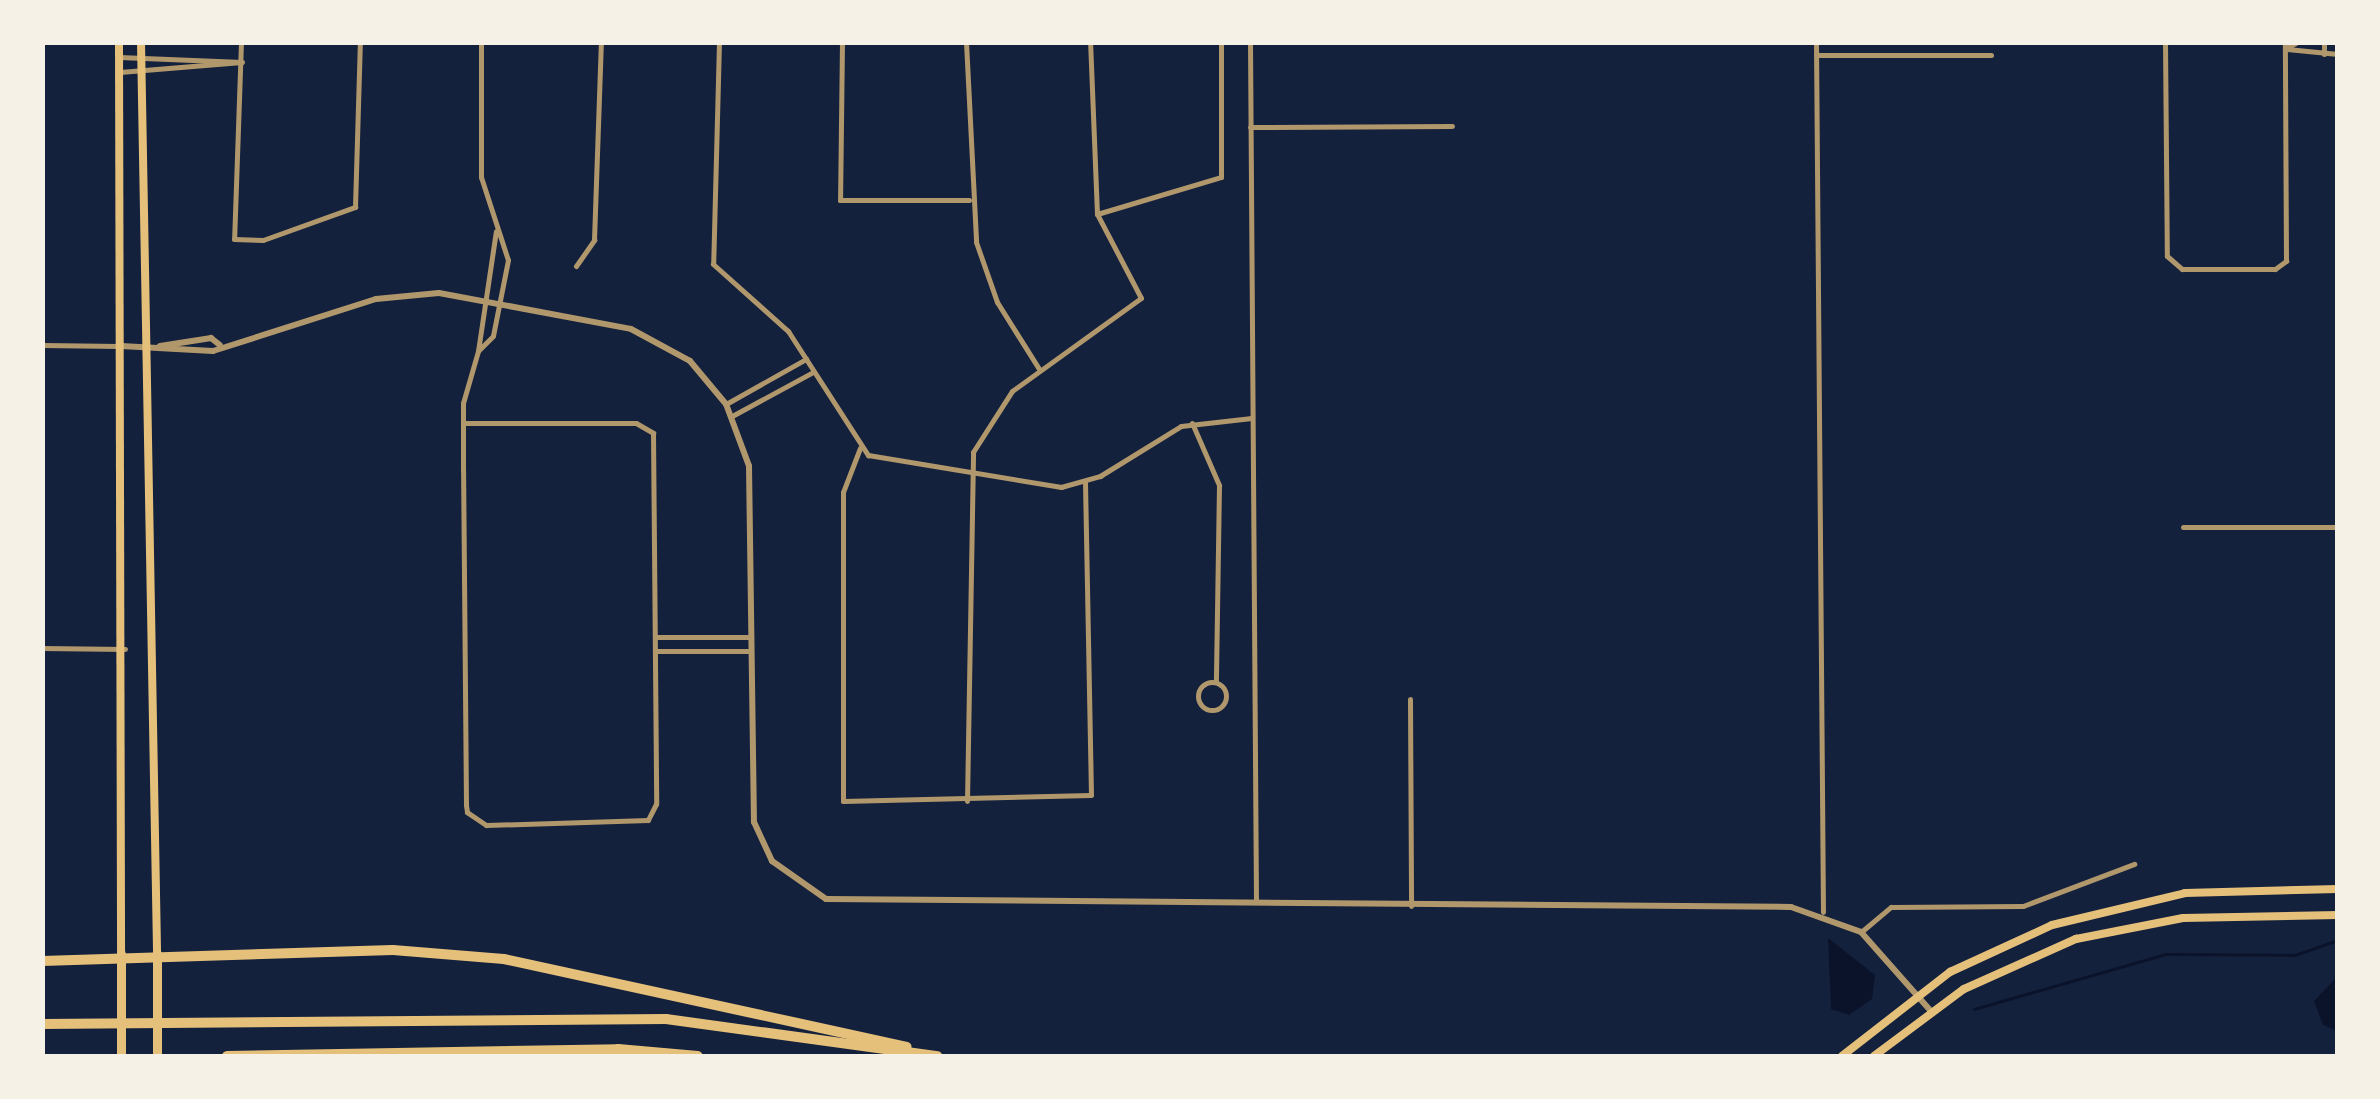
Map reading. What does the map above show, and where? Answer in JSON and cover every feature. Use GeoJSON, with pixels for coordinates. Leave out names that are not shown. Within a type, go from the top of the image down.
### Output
{"type":"FeatureCollection","features":[{"type":"Feature","properties":{"kind":"highway"},"geometry":{"type":"LineString","coordinates":[[42,961],[122,954],[393,950],[504,959],[871,1034],[924,1054]]}},
{"type":"Feature","properties":{"kind":"highway"},"geometry":{"type":"LineString","coordinates":[[42,1024],[666,1019],[937,1056]]}},
{"type":"Feature","properties":{"kind":"highway"},"geometry":{"type":"LineString","coordinates":[[227,1056],[618,1049],[698,1056]]}},
{"type":"Feature","properties":{"kind":"main road"},"geometry":{"type":"LineString","coordinates":[[119,42],[126,649],[121,1056]]}},
{"type":"Feature","properties":{"kind":"main road"},"geometry":{"type":"LineString","coordinates":[[142,42],[157,1056]]}},
{"type":"Feature","properties":{"kind":"main road"},"geometry":{"type":"LineString","coordinates":[[1842,1056],[1918,992],[2024,936],[2124,904],[2214,890],[2338,889]]}},
{"type":"Feature","properties":{"kind":"main road"},"geometry":{"type":"LineString","coordinates":[[1874,1056],[1930,1010],[2015,962],[2102,931],[2183,918],[2338,915]]}},
{"type":"Feature","properties":{"kind":"street"},"geometry":{"type":"LineString","coordinates":[[241,42],[234,239],[276,238],[354,208],[360,42]]}},
{"type":"Feature","properties":{"kind":"street"},"geometry":{"type":"LineString","coordinates":[[478,351],[488,346],[502,301],[508,260],[481,176],[481,42]]}},
{"type":"Feature","properties":{"kind":"street"},"geometry":{"type":"LineString","coordinates":[[576,266],[594,240],[600,42]]}},
{"type":"Feature","properties":{"kind":"street"},"geometry":{"type":"LineString","coordinates":[[720,42],[712,264],[768,308],[806,359],[860,448],[888,463],[968,476],[1085,482],[1192,422],[1252,418]]}},
{"type":"Feature","properties":{"kind":"street"},"geometry":{"type":"LineString","coordinates":[[842,42],[840,200],[970,200]]}},
{"type":"Feature","properties":{"kind":"street"},"geometry":{"type":"LineString","coordinates":[[966,42],[970,200],[988,283],[1040,369]]}},
{"type":"Feature","properties":{"kind":"street"},"geometry":{"type":"LineString","coordinates":[[967,801],[968,476],[989,419],[1040,369],[1141,298],[1097,214],[1090,42]]}},
{"type":"Feature","properties":{"kind":"street"},"geometry":{"type":"LineString","coordinates":[[1097,214],[1221,176],[1221,42]]}},
{"type":"Feature","properties":{"kind":"street"},"geometry":{"type":"LineString","coordinates":[[1250,42],[1256,905]]}},
{"type":"Feature","properties":{"kind":"street"},"geometry":{"type":"LineString","coordinates":[[1816,42],[1823,912]]}},
{"type":"Feature","properties":{"kind":"street"},"geometry":{"type":"LineString","coordinates":[[2166,42],[2171,266],[2284,265],[2286,46]]}},
{"type":"Feature","properties":{"kind":"street"},"geometry":{"type":"LineString","coordinates":[[2286,46],[2297,42]]}},
{"type":"Feature","properties":{"kind":"street"},"geometry":{"type":"LineString","coordinates":[[2324,42],[2324,54]]}},
{"type":"Feature","properties":{"kind":"street"},"geometry":{"type":"LineString","coordinates":[[2286,46],[2338,54]]}},
{"type":"Feature","properties":{"kind":"street"},"geometry":{"type":"LineString","coordinates":[[1816,55],[1992,55]]}},
{"type":"Feature","properties":{"kind":"street"},"geometry":{"type":"LineString","coordinates":[[120,56],[242,62]]}},
{"type":"Feature","properties":{"kind":"street"},"geometry":{"type":"LineString","coordinates":[[120,72],[242,62]]}},
{"type":"Feature","properties":{"kind":"street"},"geometry":{"type":"LineString","coordinates":[[1250,127],[1452,126]]}},
{"type":"Feature","properties":{"kind":"street"},"geometry":{"type":"LineString","coordinates":[[462,423],[649,428],[656,636],[656,804],[648,820],[472,819],[462,423],[489,298],[496,232]]}},
{"type":"Feature","properties":{"kind":"street"},"geometry":{"type":"LineString","coordinates":[[42,344],[220,345],[387,296],[489,298],[647,335],[690,361],[726,404],[749,466],[751,807],[772,861],[815,894],[858,906],[1256,905],[1823,912],[1861,932],[1930,1010]]}},
{"type":"Feature","properties":{"kind":"street"},"geometry":{"type":"LineString","coordinates":[[160,346],[212,338],[220,345]]}},
{"type":"Feature","properties":{"kind":"street"},"geometry":{"type":"LineString","coordinates":[[726,404],[806,359]]}},
{"type":"Feature","properties":{"kind":"street"},"geometry":{"type":"LineString","coordinates":[[732,416],[813,371]]}},
{"type":"Feature","properties":{"kind":"street"},"geometry":{"type":"LineString","coordinates":[[1192,422],[1219,485],[1216,682],[1225,701],[1210,710],[1198,692],[1216,682]]}},
{"type":"Feature","properties":{"kind":"street"},"geometry":{"type":"LineString","coordinates":[[860,448],[842,492],[843,801],[967,801],[1090,794],[1085,482]]}},
{"type":"Feature","properties":{"kind":"street"},"geometry":{"type":"LineString","coordinates":[[2183,526],[2338,527]]}},
{"type":"Feature","properties":{"kind":"street"},"geometry":{"type":"LineString","coordinates":[[656,636],[750,637]]}},
{"type":"Feature","properties":{"kind":"street"},"geometry":{"type":"LineString","coordinates":[[42,648],[126,649]]}},
{"type":"Feature","properties":{"kind":"street"},"geometry":{"type":"LineString","coordinates":[[656,651],[750,651]]}},
{"type":"Feature","properties":{"kind":"street"},"geometry":{"type":"LineString","coordinates":[[1410,699],[1411,906]]}},
{"type":"Feature","properties":{"kind":"street"},"geometry":{"type":"LineString","coordinates":[[1861,932],[1891,907],[2022,906],[2134,864]]}},
{"type":"Feature","properties":{"kind":"water"},"geometry":{"type":"Polygon","coordinates":[[[1828,938],[1875,975],[1872,999],[1849,1015],[1831,1009],[1828,938]]]}},
{"type":"Feature","properties":{"kind":"water"},"geometry":{"type":"Polygon","coordinates":[[[2338,977],[2337,1031],[2323,1025],[2314,1001],[2338,977]]]}},
{"type":"Feature","properties":{"kind":"waterway"},"geometry":{"type":"LineString","coordinates":[[1974,1009],[2166,954],[2295,955],[2338,940]]}}]}
